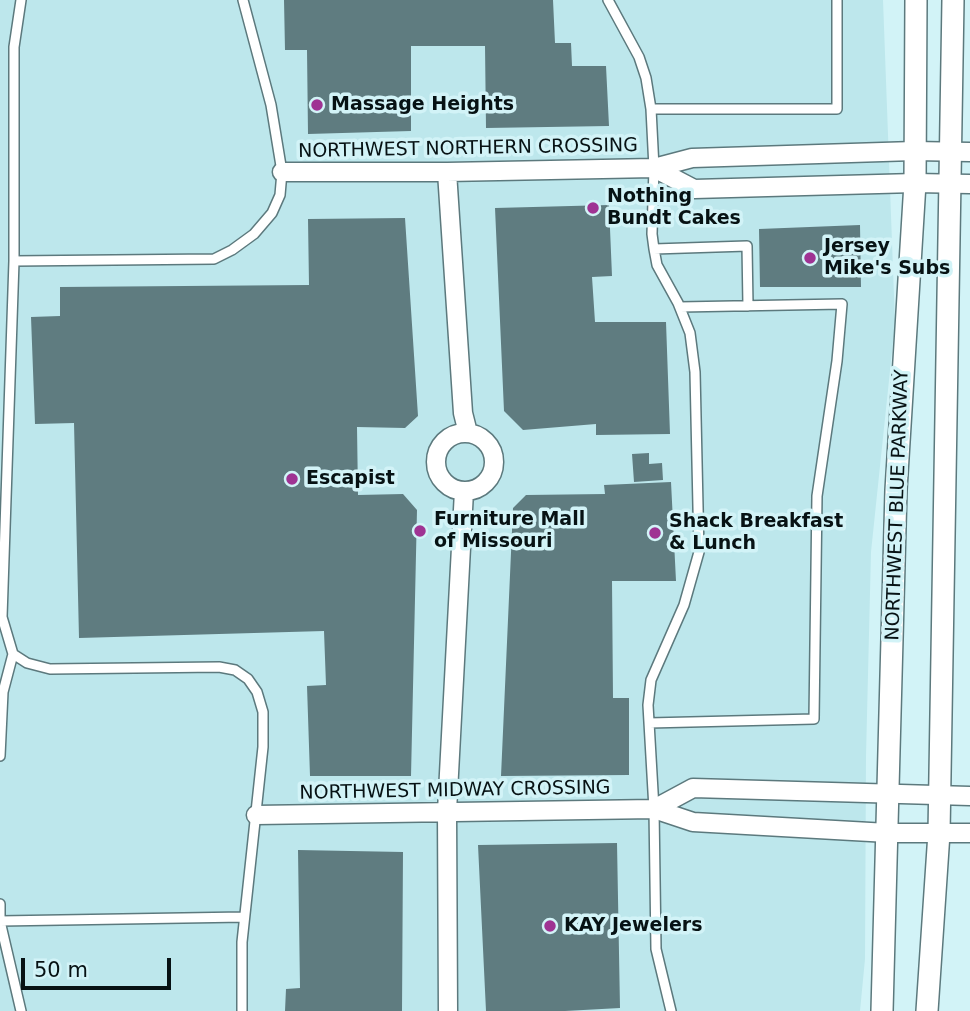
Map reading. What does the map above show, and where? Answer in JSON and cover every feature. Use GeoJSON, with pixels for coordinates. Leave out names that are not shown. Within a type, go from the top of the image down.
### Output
{"type":"FeatureCollection","features":[{"type":"Feature","properties":{"kind":"street","name":"NORTHWEST BLUE PARKWAY"},"geometry":{"type":"LineString","coordinates":[[882,1011],[896,490],[915,183],[916,0]]}},
{"type":"Feature","properties":{"kind":"street"},"geometry":{"type":"LineString","coordinates":[[927,1011],[939,833],[960,184],[953,0]]}},
{"type":"Feature","properties":{"kind":"street","name":"NORTHWEST NORTHERN CROSSING"},"geometry":{"type":"LineString","coordinates":[[282,172],[654,168],[692,158],[960,152]]}},
{"type":"Feature","properties":{"kind":"street","name":"NORTHWEST NORTHERN CROSSING"},"geometry":{"type":"LineString","coordinates":[[654,168],[694,189],[960,184]]}},
{"type":"Feature","properties":{"kind":"street"},"geometry":{"type":"LineString","coordinates":[[447,172],[463,413],[468,433]]}},
{"type":"Feature","properties":{"kind":"street"},"geometry":{"type":"LineString","coordinates":[[468,433],[485,442],[494,459],[489,478],[483,485],[464,491],[447,485],[440,478],[436,461],[438,452],[450,438],[468,433]]}},
{"type":"Feature","properties":{"kind":"street"},"geometry":{"type":"LineString","coordinates":[[449,1011],[447,811],[464,491]]}},
{"type":"Feature","properties":{"kind":"street","name":"NORTHWEST MIDWAY CROSSING"},"geometry":{"type":"LineString","coordinates":[[654,809],[693,788],[970,796]]}},
{"type":"Feature","properties":{"kind":"street","name":"NORTHWEST MIDWAY CROSSING"},"geometry":{"type":"LineString","coordinates":[[256,815],[654,809],[693,822],[888,833],[970,833]]}},
{"type":"Feature","properties":{"kind":"lane"},"geometry":{"type":"LineString","coordinates":[[0,756],[3,692],[13,654],[2,617],[14,261],[14,47],[21,0]]}},
{"type":"Feature","properties":{"kind":"lane"},"geometry":{"type":"LineString","coordinates":[[14,261],[214,258],[232,250],[254,233],[272,213],[280,195],[282,172],[271,105],[243,0]]}},
{"type":"Feature","properties":{"kind":"lane"},"geometry":{"type":"LineString","coordinates":[[608,0],[639,57],[646,78],[651,109],[654,168],[654,248],[657,265],[680,307],[690,333],[695,372],[699,552],[684,605],[651,680],[648,705],[654,809],[656,949],[671,1011]]}},
{"type":"Feature","properties":{"kind":"lane"},"geometry":{"type":"LineString","coordinates":[[651,109],[837,109],[838,0]]}},
{"type":"Feature","properties":{"kind":"lane"},"geometry":{"type":"LineString","coordinates":[[654,248],[747,246],[748,306]]}},
{"type":"Feature","properties":{"kind":"lane"},"geometry":{"type":"LineString","coordinates":[[649,723],[814,719],[817,496],[837,361],[842,304],[680,307]]}},
{"type":"Feature","properties":{"kind":"lane"},"geometry":{"type":"LineString","coordinates":[[13,654],[27,663],[50,669],[219,667],[235,670],[248,679],[257,692],[263,712],[263,747],[242,942],[242,1011]]}},
{"type":"Feature","properties":{"kind":"lane"},"geometry":{"type":"LineString","coordinates":[[0,904],[0,920],[21,1011]]}},
{"type":"Feature","properties":{"kind":"lane"},"geometry":{"type":"LineString","coordinates":[[0,920],[244,917]]}},
{"type":"Feature","properties":{"kind":"shaded area"},"geometry":{"type":"Polygon","coordinates":[[[0,0],[883,0],[895,323],[871,552],[865,959],[860,1011],[0,1011],[0,0]]]}},
{"type":"Feature","properties":{"kind":"building"},"geometry":{"type":"Polygon","coordinates":[[[284,0],[553,0],[555,43],[571,43],[572,66],[606,66],[609,126],[486,128],[485,46],[411,46],[411,131],[308,134],[307,50],[285,50],[284,0]]]}},
{"type":"Feature","properties":{"kind":"building"},"geometry":{"type":"Polygon","coordinates":[[[609,205],[612,276],[592,277],[595,322],[666,322],[670,434],[596,435],[596,424],[523,430],[504,411],[495,208],[609,205]]]}},
{"type":"Feature","properties":{"kind":"building"},"geometry":{"type":"Polygon","coordinates":[[[405,218],[418,416],[405,428],[357,427],[358,495],[403,494],[417,510],[411,776],[310,776],[307,686],[326,685],[324,631],[79,638],[74,423],[35,424],[31,317],[60,316],[60,287],[309,285],[308,219],[405,218]]]}},
{"type":"Feature","properties":{"kind":"building","name":"Jersey Mike's Subs"},"geometry":{"type":"Polygon","coordinates":[[[860,225],[861,287],[760,287],[759,229],[860,225]]]}},
{"type":"Feature","properties":{"kind":"building"},"geometry":{"type":"Polygon","coordinates":[[[649,453],[649,464],[662,463],[663,480],[634,482],[632,454],[649,453]]]}},
{"type":"Feature","properties":{"kind":"building"},"geometry":{"type":"Polygon","coordinates":[[[671,482],[676,581],[612,581],[613,698],[629,698],[629,775],[501,776],[513,508],[526,495],[605,494],[604,485],[671,482]]]}},
{"type":"Feature","properties":{"kind":"building","name":"KAY Jewelers"},"geometry":{"type":"Polygon","coordinates":[[[617,843],[620,1008],[486,1011],[478,845],[617,843]]]}},
{"type":"Feature","properties":{"kind":"building"},"geometry":{"type":"Polygon","coordinates":[[[298,850],[403,852],[402,1011],[285,1011],[286,989],[300,988],[298,850]]]}},
{"type":"Feature","properties":{"kind":"place","name":"Massage Heights"},"geometry":{"type":"Point","coordinates":[317,105]}},
{"type":"Feature","properties":{"kind":"place","name":"Nothing Bundt Cakes"},"geometry":{"type":"Point","coordinates":[593,208]}},
{"type":"Feature","properties":{"kind":"place","name":"Jersey Mike's Subs"},"geometry":{"type":"Point","coordinates":[810,258]}},
{"type":"Feature","properties":{"kind":"place","name":"Escapist"},"geometry":{"type":"Point","coordinates":[292,479]}},
{"type":"Feature","properties":{"kind":"place","name":"Furniture Mall of Missouri"},"geometry":{"type":"Point","coordinates":[420,531]}},
{"type":"Feature","properties":{"kind":"place","name":"Shack Breakfast & Lunch"},"geometry":{"type":"Point","coordinates":[655,533]}},
{"type":"Feature","properties":{"kind":"place","name":"KAY Jewelers"},"geometry":{"type":"Point","coordinates":[550,926]}}]}
